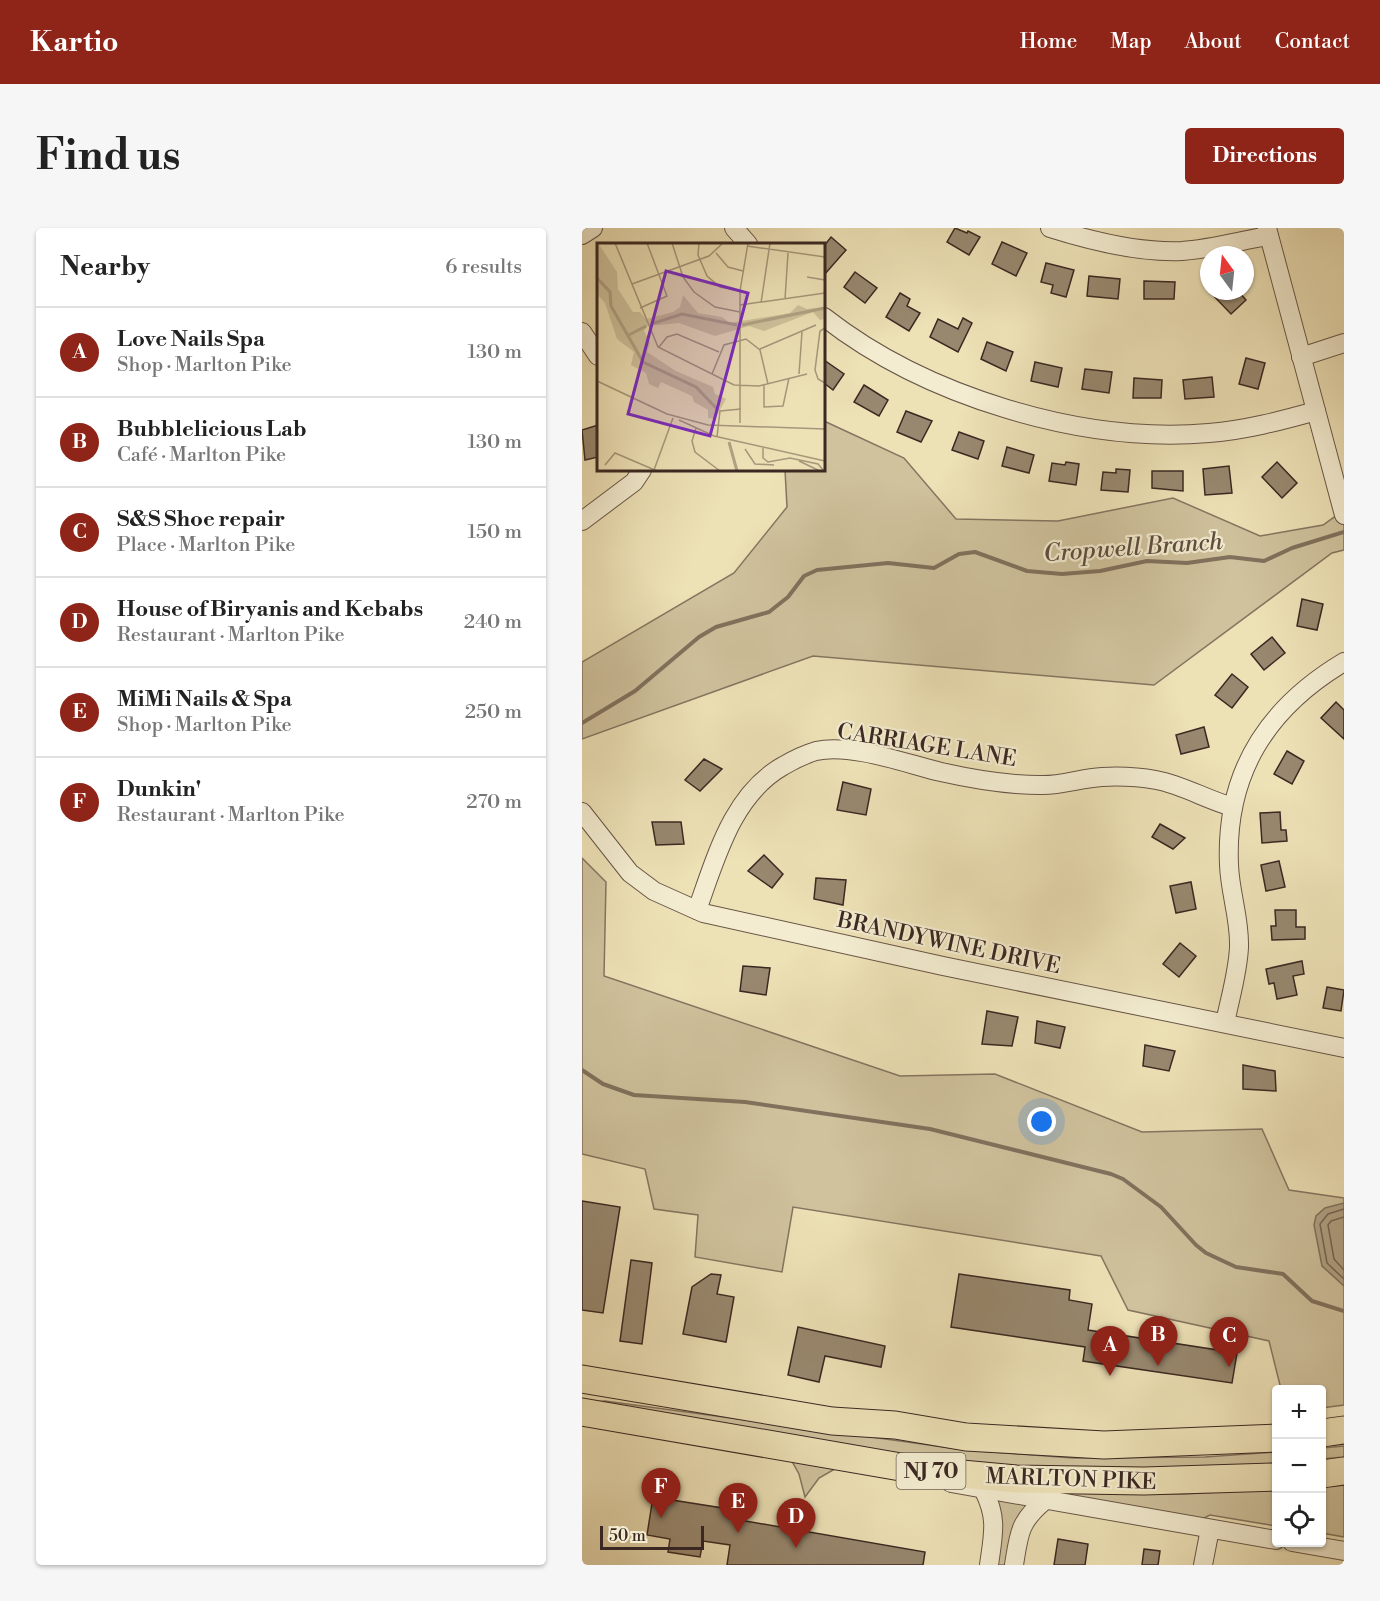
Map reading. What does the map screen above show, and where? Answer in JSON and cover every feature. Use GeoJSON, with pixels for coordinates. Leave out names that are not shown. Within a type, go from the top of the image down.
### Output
{"type":"FeatureCollection","features":[{"type":"Feature","properties":{"kind":"highway","name":"MARLTON PIKE"},"geometry":{"type":"LineString","coordinates":[[582,1379],[832,1421],[895,1425],[966,1437],[1104,1445],[1272,1438]]}},
{"type":"Feature","properties":{"kind":"highway"},"geometry":{"type":"LineString","coordinates":[[582,1391],[625,1386]]}},
{"type":"Feature","properties":{"kind":"highway","name":"MARLTON PIKE"},"geometry":{"type":"LineString","coordinates":[[582,1412],[918,1470],[1016,1479],[1144,1482],[1272,1477]]}},
{"type":"Feature","properties":{"kind":"highway"},"geometry":{"type":"LineString","coordinates":[[1326,1432],[1344,1430]]}},
{"type":"Feature","properties":{"kind":"highway"},"geometry":{"type":"LineString","coordinates":[[1326,1473],[1344,1471]]}},
{"type":"Feature","properties":{"kind":"street"},"geometry":{"type":"LineString","coordinates":[[582,235],[593,228]]}},
{"type":"Feature","properties":{"kind":"street"},"geometry":{"type":"LineString","coordinates":[[734,228],[746,243]]}},
{"type":"Feature","properties":{"kind":"street"},"geometry":{"type":"LineString","coordinates":[[1050,228],[1090,240],[1164,251],[1211,248],[1267,232],[1344,515]]}},
{"type":"Feature","properties":{"kind":"street"},"geometry":{"type":"LineString","coordinates":[[825,318],[893,362],[957,390],[1026,414],[1071,425],[1149,434],[1208,433],[1270,424],[1316,411]]}},
{"type":"Feature","properties":{"kind":"street"},"geometry":{"type":"LineString","coordinates":[[582,332],[597,354]]}},
{"type":"Feature","properties":{"kind":"street"},"geometry":{"type":"LineString","coordinates":[[1301,357],[1344,343]]}},
{"type":"Feature","properties":{"kind":"street"},"geometry":{"type":"LineString","coordinates":[[582,521],[634,482],[641,471]]}},
{"type":"Feature","properties":{"kind":"street"},"geometry":{"type":"LineString","coordinates":[[1225,1023],[1239,947],[1229,868],[1233,807],[1246,765],[1274,719],[1310,684],[1344,662]]}},
{"type":"Feature","properties":{"kind":"street","name":"CARRIAGE LANE"},"geometry":{"type":"LineString","coordinates":[[697,910],[726,834],[743,802],[755,788],[783,765],[817,751],[851,752],[960,776],[1040,785],[1081,782],[1100,777],[1139,778],[1174,785],[1204,799],[1233,807]]}},
{"type":"Feature","properties":{"kind":"street","name":"BRANDYWINE DRIVE"},"geometry":{"type":"LineString","coordinates":[[582,812],[630,873],[654,891],[697,910],[741,923],[1344,1048]]}},
{"type":"Feature","properties":{"kind":"street"},"geometry":{"type":"LineString","coordinates":[[874,1463],[984,1491],[1272,1539]]}},
{"type":"Feature","properties":{"kind":"street"},"geometry":{"type":"LineString","coordinates":[[984,1491],[993,1509],[995,1524],[988,1565]]}},
{"type":"Feature","properties":{"kind":"street"},"geometry":{"type":"LineString","coordinates":[[1014,1565],[1019,1528],[1028,1514],[1044,1501]]}},
{"type":"Feature","properties":{"kind":"street"},"geometry":{"type":"LineString","coordinates":[[1203,1565],[1210,1529]]}},
{"type":"Feature","properties":{"kind":"street"},"geometry":{"type":"LineString","coordinates":[[1321,1547],[1344,1551]]}},
{"type":"Feature","properties":{"kind":"shaded area"},"geometry":{"type":"Polygon","coordinates":[[[825,421],[904,458],[956,519],[1058,521],[1173,498],[1260,536],[1323,525],[1344,510],[1344,550],[1332,553],[1154,685],[813,656],[582,739],[582,662],[734,573],[787,507],[785,471],[825,471],[825,421]]]}},
{"type":"Feature","properties":{"kind":"shaded area"},"geometry":{"type":"Polygon","coordinates":[[[582,858],[606,882],[604,976],[900,1076],[995,1074],[1142,1132],[1262,1129],[1289,1190],[1344,1198],[1344,1405],[1326,1407],[1326,1385],[1280,1385],[1269,1341],[1128,1310],[1101,1256],[793,1207],[782,1272],[695,1257],[698,1215],[654,1209],[645,1169],[582,1154],[582,858]]]}},
{"type":"Feature","properties":{"kind":"shaded area"},"geometry":{"type":"Polygon","coordinates":[[[605,1401],[966,1450],[1073,1458],[1205,1457],[1272,1452],[1272,1463],[1222,1468],[1102,1470],[984,1464],[855,1452],[585,1403],[605,1401]]]}},
{"type":"Feature","properties":{"kind":"shaded area"},"geometry":{"type":"Polygon","coordinates":[[[1344,1446],[1344,1457],[1326,1459],[1326,1448],[1344,1446]]]}},
{"type":"Feature","properties":{"kind":"shaded area"},"geometry":{"type":"Polygon","coordinates":[[[789,1456],[840,1466],[819,1478],[805,1497],[799,1474],[789,1456]]]}},
{"type":"Feature","properties":{"kind":"shaded area"},"geometry":{"type":"Polygon","coordinates":[[[1344,1482],[1344,1537],[1326,1534],[1326,1484],[1344,1482]]]}},
{"type":"Feature","properties":{"kind":"shaded area"},"geometry":{"type":"Polygon","coordinates":[[[1272,1489],[1272,1525],[1210,1515],[1198,1521],[1050,1493],[1183,1494],[1272,1489]]]}},
{"type":"Feature","properties":{"kind":"shaded area"},"geometry":{"type":"Polygon","coordinates":[[[984,1491],[1044,1501],[1014,1565],[989,1565],[984,1491]]]}},
{"type":"Feature","properties":{"kind":"water"},"geometry":{"type":"Polygon","coordinates":[[[1344,1203],[1344,1286],[1322,1266],[1314,1225],[1316,1216],[1325,1208],[1344,1203]]]}},
{"type":"Feature","properties":{"kind":"building"},"geometry":{"type":"Polygon","coordinates":[[[955,228],[980,237],[969,255],[947,242],[955,228]]]}},
{"type":"Feature","properties":{"kind":"building"},"geometry":{"type":"Polygon","coordinates":[[[831,237],[846,250],[825,274],[825,245],[831,237]]]}},
{"type":"Feature","properties":{"kind":"building"},"geometry":{"type":"Polygon","coordinates":[[[1002,242],[1027,253],[1016,276],[992,264],[1002,242]]]}},
{"type":"Feature","properties":{"kind":"building"},"geometry":{"type":"Polygon","coordinates":[[[1046,263],[1074,270],[1066,297],[1051,293],[1053,285],[1041,282],[1046,263]]]}},
{"type":"Feature","properties":{"kind":"building"},"geometry":{"type":"Polygon","coordinates":[[[855,272],[877,288],[865,303],[844,287],[855,272]]]}},
{"type":"Feature","properties":{"kind":"building"},"geometry":{"type":"Polygon","coordinates":[[[1089,276],[1120,279],[1118,299],[1087,296],[1089,276]]]}},
{"type":"Feature","properties":{"kind":"building"},"geometry":{"type":"Polygon","coordinates":[[[1144,281],[1175,282],[1174,299],[1144,299],[1144,281]]]}},
{"type":"Feature","properties":{"kind":"building"},"geometry":{"type":"Polygon","coordinates":[[[900,293],[910,299],[907,306],[920,313],[909,331],[886,317],[900,293]]]}},
{"type":"Feature","properties":{"kind":"building"},"geometry":{"type":"Polygon","coordinates":[[[1218,300],[1246,300],[1231,314],[1218,300]]]}},
{"type":"Feature","properties":{"kind":"building"},"geometry":{"type":"Polygon","coordinates":[[[963,318],[972,323],[958,352],[930,337],[938,319],[958,329],[963,318]]]}},
{"type":"Feature","properties":{"kind":"building"},"geometry":{"type":"Polygon","coordinates":[[[987,342],[1013,352],[1006,371],[981,359],[987,342]]]}},
{"type":"Feature","properties":{"kind":"building"},"geometry":{"type":"Polygon","coordinates":[[[1246,358],[1265,363],[1258,389],[1239,384],[1246,358]]]}},
{"type":"Feature","properties":{"kind":"building"},"geometry":{"type":"Polygon","coordinates":[[[825,361],[844,374],[833,390],[825,384],[825,361]]]}},
{"type":"Feature","properties":{"kind":"building"},"geometry":{"type":"Polygon","coordinates":[[[1035,362],[1062,368],[1058,387],[1031,381],[1035,362]]]}},
{"type":"Feature","properties":{"kind":"building"},"geometry":{"type":"Polygon","coordinates":[[[1085,369],[1112,372],[1109,393],[1082,389],[1085,369]]]}},
{"type":"Feature","properties":{"kind":"building"},"geometry":{"type":"Polygon","coordinates":[[[1212,377],[1214,397],[1185,399],[1183,380],[1212,377]]]}},
{"type":"Feature","properties":{"kind":"building"},"geometry":{"type":"Polygon","coordinates":[[[1134,378],[1162,380],[1161,398],[1133,398],[1134,378]]]}},
{"type":"Feature","properties":{"kind":"building"},"geometry":{"type":"Polygon","coordinates":[[[864,385],[888,400],[879,416],[854,402],[864,385]]]}},
{"type":"Feature","properties":{"kind":"building"},"geometry":{"type":"Polygon","coordinates":[[[906,411],[932,421],[921,442],[897,432],[906,411]]]}},
{"type":"Feature","properties":{"kind":"building"},"geometry":{"type":"Polygon","coordinates":[[[597,425],[597,457],[585,460],[582,430],[597,425]]]}},
{"type":"Feature","properties":{"kind":"building"},"geometry":{"type":"Polygon","coordinates":[[[959,432],[984,441],[978,459],[952,450],[959,432]]]}},
{"type":"Feature","properties":{"kind":"building"},"geometry":{"type":"Polygon","coordinates":[[[1007,447],[1034,455],[1029,473],[1002,466],[1007,447]]]}},
{"type":"Feature","properties":{"kind":"building"},"geometry":{"type":"Polygon","coordinates":[[[1066,462],[1079,464],[1076,485],[1049,481],[1052,463],[1065,465],[1066,462]]]}},
{"type":"Feature","properties":{"kind":"building"},"geometry":{"type":"Polygon","coordinates":[[[1277,462],[1297,483],[1282,498],[1262,477],[1277,462]]]}},
{"type":"Feature","properties":{"kind":"building"},"geometry":{"type":"Polygon","coordinates":[[[1229,466],[1232,493],[1205,495],[1203,469],[1229,466]]]}},
{"type":"Feature","properties":{"kind":"building"},"geometry":{"type":"Polygon","coordinates":[[[1116,469],[1130,470],[1128,492],[1101,490],[1103,472],[1116,473],[1116,469]]]}},
{"type":"Feature","properties":{"kind":"building"},"geometry":{"type":"Polygon","coordinates":[[[1152,471],[1183,471],[1183,491],[1152,488],[1152,471]]]}},
{"type":"Feature","properties":{"kind":"building"},"geometry":{"type":"Polygon","coordinates":[[[1302,599],[1323,604],[1317,630],[1297,626],[1302,599]]]}},
{"type":"Feature","properties":{"kind":"building"},"geometry":{"type":"Polygon","coordinates":[[[1272,637],[1285,653],[1264,670],[1251,654],[1272,637]]]}},
{"type":"Feature","properties":{"kind":"building"},"geometry":{"type":"Polygon","coordinates":[[[1232,674],[1248,687],[1232,708],[1215,695],[1232,674]]]}},
{"type":"Feature","properties":{"kind":"building"},"geometry":{"type":"Polygon","coordinates":[[[1336,702],[1344,710],[1344,739],[1321,718],[1336,702]]]}},
{"type":"Feature","properties":{"kind":"building"},"geometry":{"type":"Polygon","coordinates":[[[1204,727],[1209,747],[1181,754],[1176,735],[1204,727]]]}},
{"type":"Feature","properties":{"kind":"building"},"geometry":{"type":"Polygon","coordinates":[[[1287,751],[1304,761],[1292,784],[1274,774],[1287,751]]]}},
{"type":"Feature","properties":{"kind":"building"},"geometry":{"type":"Polygon","coordinates":[[[704,759],[722,769],[700,791],[685,780],[704,759]]]}},
{"type":"Feature","properties":{"kind":"building"},"geometry":{"type":"Polygon","coordinates":[[[843,782],[871,789],[866,815],[837,810],[843,782]]]}},
{"type":"Feature","properties":{"kind":"building"},"geometry":{"type":"Polygon","coordinates":[[[1280,812],[1281,830],[1286,830],[1287,841],[1262,843],[1260,813],[1280,812]]]}},
{"type":"Feature","properties":{"kind":"building"},"geometry":{"type":"Polygon","coordinates":[[[652,822],[681,822],[684,844],[656,845],[652,822]]]}},
{"type":"Feature","properties":{"kind":"building"},"geometry":{"type":"Polygon","coordinates":[[[1160,824],[1185,838],[1173,849],[1152,837],[1160,824]]]}},
{"type":"Feature","properties":{"kind":"building"},"geometry":{"type":"Polygon","coordinates":[[[764,855],[783,874],[772,888],[748,871],[764,855]]]}},
{"type":"Feature","properties":{"kind":"building"},"geometry":{"type":"Polygon","coordinates":[[[1279,861],[1285,887],[1266,891],[1261,865],[1279,861]]]}},
{"type":"Feature","properties":{"kind":"building"},"geometry":{"type":"Polygon","coordinates":[[[816,878],[846,880],[843,905],[814,899],[816,878]]]}},
{"type":"Feature","properties":{"kind":"building"},"geometry":{"type":"Polygon","coordinates":[[[1191,882],[1196,909],[1176,913],[1170,886],[1191,882]]]}},
{"type":"Feature","properties":{"kind":"building"},"geometry":{"type":"Polygon","coordinates":[[[1275,910],[1296,910],[1296,927],[1305,927],[1305,939],[1272,940],[1271,926],[1276,926],[1275,910]]]}},
{"type":"Feature","properties":{"kind":"building"},"geometry":{"type":"Polygon","coordinates":[[[1180,943],[1196,956],[1179,977],[1163,964],[1180,943]]]}},
{"type":"Feature","properties":{"kind":"building"},"geometry":{"type":"Polygon","coordinates":[[[1302,961],[1304,974],[1293,976],[1297,995],[1277,999],[1274,983],[1269,984],[1266,969],[1302,961]]]}},
{"type":"Feature","properties":{"kind":"building"},"geometry":{"type":"Polygon","coordinates":[[[743,966],[770,968],[766,995],[740,991],[743,966]]]}},
{"type":"Feature","properties":{"kind":"building"},"geometry":{"type":"Polygon","coordinates":[[[1327,987],[1344,990],[1341,1011],[1323,1008],[1327,987]]]}},
{"type":"Feature","properties":{"kind":"building"},"geometry":{"type":"Polygon","coordinates":[[[987,1011],[1018,1017],[1012,1046],[982,1044],[987,1011]]]}},
{"type":"Feature","properties":{"kind":"building"},"geometry":{"type":"Polygon","coordinates":[[[1037,1021],[1065,1027],[1060,1048],[1035,1043],[1037,1021]]]}},
{"type":"Feature","properties":{"kind":"building"},"geometry":{"type":"Polygon","coordinates":[[[1145,1045],[1175,1051],[1169,1071],[1143,1066],[1145,1045]]]}},
{"type":"Feature","properties":{"kind":"building"},"geometry":{"type":"Polygon","coordinates":[[[1243,1065],[1275,1071],[1276,1091],[1243,1089],[1243,1065]]]}},
{"type":"Feature","properties":{"kind":"building"},"geometry":{"type":"Polygon","coordinates":[[[582,1201],[620,1207],[603,1313],[582,1310],[582,1201]]]}},
{"type":"Feature","properties":{"kind":"building"},"geometry":{"type":"Polygon","coordinates":[[[631,1260],[652,1263],[642,1344],[620,1341],[631,1260]]]}},
{"type":"Feature","properties":{"kind":"building"},"geometry":{"type":"Polygon","coordinates":[[[711,1274],[721,1275],[717,1294],[734,1297],[726,1342],[683,1334],[692,1287],[711,1274]]]}},
{"type":"Feature","properties":{"kind":"building"},"geometry":{"type":"Polygon","coordinates":[[[959,1274],[1070,1290],[1069,1300],[1092,1304],[1088,1330],[1237,1353],[1232,1383],[1083,1361],[1085,1347],[951,1327],[959,1274]]]}},
{"type":"Feature","properties":{"kind":"building"},"geometry":{"type":"Polygon","coordinates":[[[798,1327],[885,1346],[881,1367],[825,1356],[819,1382],[788,1375],[798,1327]]]}},
{"type":"Feature","properties":{"kind":"building"},"geometry":{"type":"Polygon","coordinates":[[[653,1497],[735,1510],[734,1519],[925,1552],[923,1565],[727,1565],[730,1545],[703,1541],[700,1557],[668,1552],[670,1539],[647,1535],[653,1497]]]}},
{"type":"Feature","properties":{"kind":"building"},"geometry":{"type":"Polygon","coordinates":[[[1058,1539],[1088,1544],[1085,1565],[1054,1565],[1058,1539]]]}},
{"type":"Feature","properties":{"kind":"building"},"geometry":{"type":"Polygon","coordinates":[[[1144,1549],[1160,1551],[1158,1565],[1142,1565],[1144,1549]]]}},
{"type":"Feature","properties":{"kind":"waterway","name":"Cropwell Branch"},"geometry":{"type":"LineString","coordinates":[[582,723],[635,691],[699,637],[716,627],[769,612],[788,597],[804,576],[817,570],[888,563],[934,568],[959,554],[975,552],[1027,571],[1062,574],[1100,571],[1147,561],[1187,563],[1230,557],[1264,561],[1292,548],[1344,532]]}},
{"type":"Feature","properties":{"kind":"waterway"},"geometry":{"type":"LineString","coordinates":[[582,1070],[603,1084],[634,1095],[745,1102],[930,1129],[1111,1174],[1123,1179],[1161,1207],[1206,1253],[1236,1267],[1283,1274],[1312,1301],[1344,1311]]}},
{"type":"Feature","properties":{"kind":"place","name":"Bubblelicious Lab"},"geometry":{"type":"Point","coordinates":[1158,1366]}},
{"type":"Feature","properties":{"kind":"place","name":"S&S Shoe repair"},"geometry":{"type":"Point","coordinates":[1229,1367]}},
{"type":"Feature","properties":{"kind":"place","name":"Love Nails Spa"},"geometry":{"type":"Point","coordinates":[1110,1376]}},
{"type":"Feature","properties":{"kind":"place","name":"Dunkin'"},"geometry":{"type":"Point","coordinates":[661,1518]}},
{"type":"Feature","properties":{"kind":"place","name":"MiMi Nails & Spa"},"geometry":{"type":"Point","coordinates":[738,1533]}},
{"type":"Feature","properties":{"kind":"place","name":"House of Biryanis and Kebabs"},"geometry":{"type":"Point","coordinates":[796,1548]}}]}
